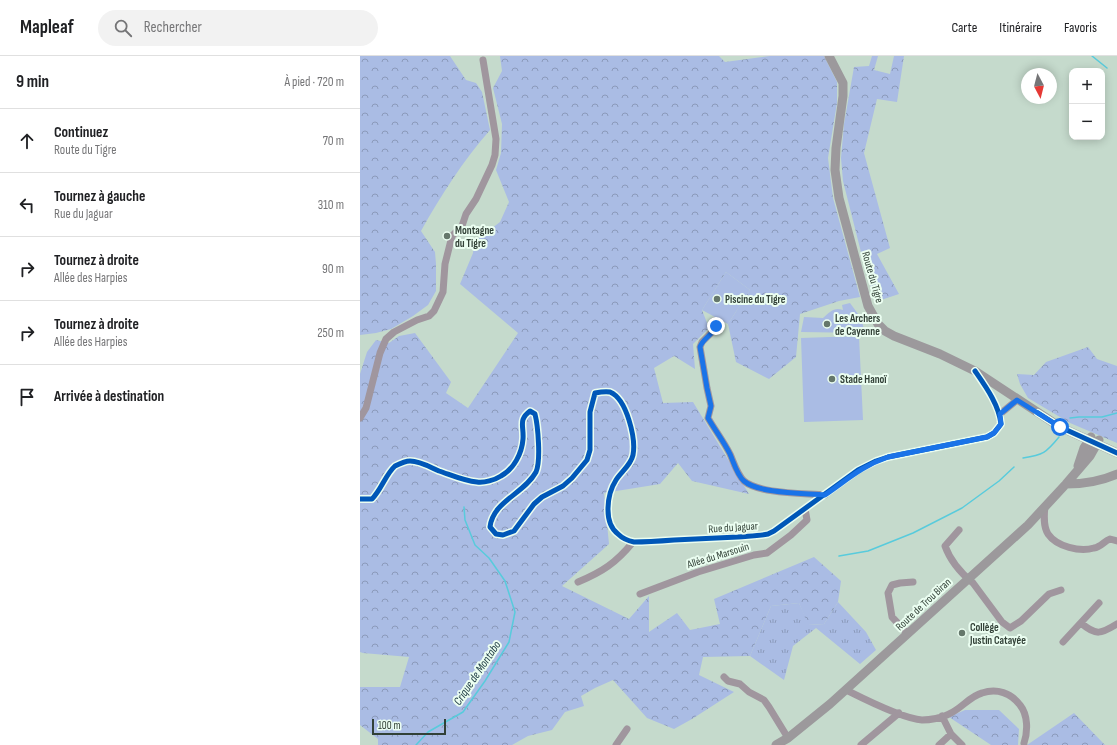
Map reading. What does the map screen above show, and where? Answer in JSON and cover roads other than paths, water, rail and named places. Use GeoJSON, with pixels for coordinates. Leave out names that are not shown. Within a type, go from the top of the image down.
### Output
{"type":"FeatureCollection","features":[{"type":"Feature","properties":{"kind":"main road","name":"Route du Tigre"},"geometry":{"type":"LineString","coordinates":[[829,56],[843,83],[835,170],[839,198],[868,306],[872,315],[885,331],[940,354],[975,372],[1060,427],[1077,435],[1082,442],[1092,442],[1117,448]]}},
{"type":"Feature","properties":{"kind":"main road","name":"Route du Tigre"},"geometry":{"type":"LineString","coordinates":[[1038,413],[1092,442],[1117,453]]}},
{"type":"Feature","properties":{"kind":"main road","name":"Route de Trou Biran"},"geometry":{"type":"LineString","coordinates":[[1077,469],[1090,456],[1092,442]]}},
{"type":"Feature","properties":{"kind":"main road","name":"Route de Trou Biran"},"geometry":{"type":"LineString","coordinates":[[776,745],[788,738],[830,704],[1028,525],[1066,484],[1077,469],[1092,442]]}},
{"type":"Feature","properties":{"kind":"main road"},"geometry":{"type":"LineString","coordinates":[[1066,484],[1097,481],[1117,474]]}},
{"type":"Feature","properties":{"kind":"street"},"geometry":{"type":"LineString","coordinates":[[360,418],[366,408],[380,353],[386,339],[394,332],[417,320],[429,316],[434,311],[443,292],[446,264],[452,236],[461,229],[466,214],[476,199],[492,165],[495,155],[496,133],[483,60]]}},
{"type":"Feature","properties":{"kind":"street"},"geometry":{"type":"LineString","coordinates":[[714,321],[715,329],[702,342],[700,347],[711,406],[708,418],[730,454],[741,477],[752,486],[768,490],[825,495]]}},
{"type":"Feature","properties":{"kind":"street"},"geometry":{"type":"LineString","coordinates":[[975,372],[986,386],[1000,414],[1017,400]]}},
{"type":"Feature","properties":{"kind":"street"},"geometry":{"type":"LineString","coordinates":[[991,396],[999,388]]}},
{"type":"Feature","properties":{"kind":"street","name":"Rue du Jaguar"},"geometry":{"type":"LineString","coordinates":[[360,499],[372,499],[378,493],[395,466],[404,462],[411,461],[423,464],[464,479],[478,482],[500,477],[509,471],[522,448],[524,436],[522,424],[524,416],[530,411],[535,414],[538,425],[538,461],[536,471],[521,490],[496,511],[491,519],[490,527],[496,534],[503,535],[514,532],[534,504],[542,497],[563,486],[587,460],[590,450],[590,412],[593,398],[595,393],[611,392],[621,402],[627,412],[632,427],[633,456],[627,467],[616,479],[609,499],[608,513],[610,523],[617,534],[633,542],[692,540],[766,534],[774,531],[858,470],[888,457],[987,437],[994,433],[1001,424],[1000,414]]}},
{"type":"Feature","properties":{"kind":"street"},"geometry":{"type":"LineString","coordinates":[[1045,506],[1044,516],[1047,533],[1058,544],[1073,548],[1086,549],[1099,547],[1110,539],[1117,541]]}},
{"type":"Feature","properties":{"kind":"street","name":"Allée du Marsouin"},"geometry":{"type":"LineString","coordinates":[[640,594],[698,572],[754,555],[767,553],[807,520],[805,509]]}},
{"type":"Feature","properties":{"kind":"street"},"geometry":{"type":"LineString","coordinates":[[959,530],[945,546],[948,554],[973,583],[1002,622],[1010,628],[1021,621],[1049,594],[1061,590]]}},
{"type":"Feature","properties":{"kind":"street"},"geometry":{"type":"LineString","coordinates":[[578,582],[603,571],[633,542]]}},
{"type":"Feature","properties":{"kind":"street"},"geometry":{"type":"LineString","coordinates":[[908,634],[892,617],[888,593],[892,585],[913,582]]}},
{"type":"Feature","properties":{"kind":"street"},"geometry":{"type":"LineString","coordinates":[[1063,642],[1100,603]]}},
{"type":"Feature","properties":{"kind":"street"},"geometry":{"type":"LineString","coordinates":[[1081,623],[1090,631],[1096,633],[1107,630],[1117,624]]}},
{"type":"Feature","properties":{"kind":"street"},"geometry":{"type":"LineString","coordinates":[[724,677],[728,681],[740,684],[749,692],[764,700],[788,738]]}},
{"type":"Feature","properties":{"kind":"street"},"geometry":{"type":"LineString","coordinates":[[846,690],[899,713],[923,720],[949,714],[982,693],[1002,692],[1015,699],[1022,707],[1026,718],[1026,736],[1024,743]]}},
{"type":"Feature","properties":{"kind":"street"},"geometry":{"type":"LineString","coordinates":[[861,745],[899,713]]}},
{"type":"Feature","properties":{"kind":"street"},"geometry":{"type":"LineString","coordinates":[[942,716],[951,734],[962,745]]}},
{"type":"Feature","properties":{"kind":"street"},"geometry":{"type":"LineString","coordinates":[[616,745],[627,730]]}},
{"type":"Feature","properties":{"kind":"street"},"geometry":{"type":"LineString","coordinates":[[939,745],[951,734]]}},
{"type":"Feature","properties":{"kind":"waterway"},"geometry":{"type":"LineString","coordinates":[[1092,56],[1107,68]]}},
{"type":"Feature","properties":{"kind":"waterway"},"geometry":{"type":"LineString","coordinates":[[1070,418],[1102,417],[1117,413]]}},
{"type":"Feature","properties":{"kind":"waterway"},"geometry":{"type":"LineString","coordinates":[[1023,458],[1035,456],[1044,452],[1051,447],[1059,437]]}},
{"type":"Feature","properties":{"kind":"waterway"},"geometry":{"type":"LineString","coordinates":[[839,556],[868,551],[913,533],[962,508],[999,481],[1014,467]]}},
{"type":"Feature","properties":{"kind":"waterway","name":"Crique de Montabo"},"geometry":{"type":"LineString","coordinates":[[416,745],[428,732],[463,712],[485,681],[509,642],[515,612],[505,581],[489,558],[475,545],[465,520],[464,507]]}},
{"type":"Feature","properties":{"kind":"place","name":"Montagne du Tigre"},"geometry":{"type":"Point","coordinates":[447,236]}},
{"type":"Feature","properties":{"kind":"place","name":"Piscine du Tigre"},"geometry":{"type":"Point","coordinates":[717,299]}},
{"type":"Feature","properties":{"kind":"place","name":"Les Archers de Cayenne"},"geometry":{"type":"Point","coordinates":[827,324]}},
{"type":"Feature","properties":{"kind":"place","name":"Stade Hanoï"},"geometry":{"type":"Point","coordinates":[832,379]}},
{"type":"Feature","properties":{"kind":"place","name":"Collège Justin Catayée"},"geometry":{"type":"Point","coordinates":[962,633]}}]}
